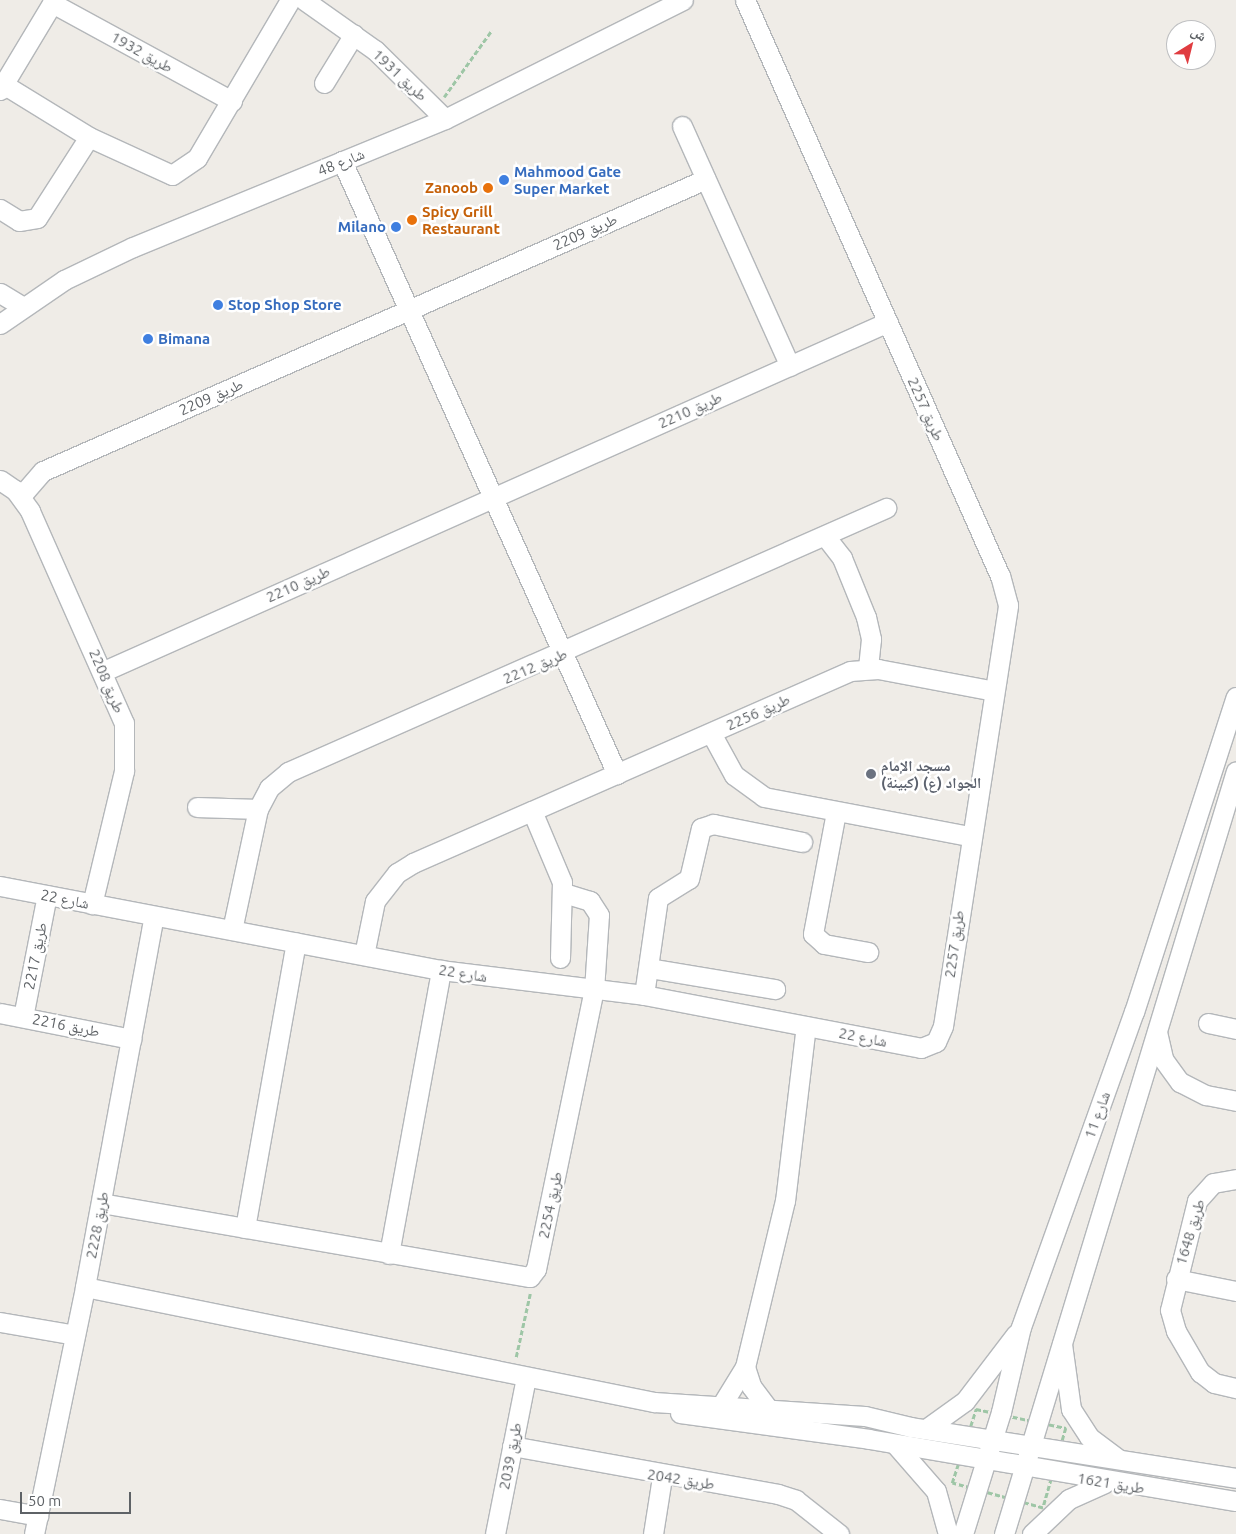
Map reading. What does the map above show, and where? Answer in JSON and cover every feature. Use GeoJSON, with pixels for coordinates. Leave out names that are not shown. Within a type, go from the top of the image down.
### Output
{"type":"FeatureCollection","features":[{"type":"Feature","properties":{"kind":"street","name":"طريق 1932"},"geometry":{"type":"LineString","coordinates":[[232,101],[53,2],[2,87],[89,137],[172,175],[196,158],[232,101],[290,0]]}},
{"type":"Feature","properties":{"kind":"street","name":"طريق 1931"},"geometry":{"type":"LineString","coordinates":[[304,0],[354,34],[440,113]]}},
{"type":"Feature","properties":{"kind":"street","name":"شارع 48"},"geometry":{"type":"LineString","coordinates":[[0,324],[22,306],[133,247],[342,162],[440,113],[683,0]]}},
{"type":"Feature","properties":{"kind":"street","name":"طريق 2257"},"geometry":{"type":"LineString","coordinates":[[745,0],[1005,590],[1008,620],[969,836],[943,1026],[928,1046]]}},
{"type":"Feature","properties":{"kind":"street"},"geometry":{"type":"LineString","coordinates":[[324,83],[354,34]]}},
{"type":"Feature","properties":{"kind":"street"},"geometry":{"type":"LineString","coordinates":[[682,126],[790,366]]}},
{"type":"Feature","properties":{"kind":"street"},"geometry":{"type":"LineString","coordinates":[[0,210],[19,221],[37,218],[89,137]]}},
{"type":"Feature","properties":{"kind":"street"},"geometry":{"type":"LineString","coordinates":[[342,162],[617,774]]}},
{"type":"Feature","properties":{"kind":"street","name":"طريق 2209"},"geometry":{"type":"LineString","coordinates":[[21,496],[44,471],[706,179]]}},
{"type":"Feature","properties":{"kind":"street"},"geometry":{"type":"LineString","coordinates":[[0,294],[22,306]]}},
{"type":"Feature","properties":{"kind":"street","name":"طريق 2210"},"geometry":{"type":"LineString","coordinates":[[104,671],[888,322]]}},
{"type":"Feature","properties":{"kind":"street","name":"طريق 2208"},"geometry":{"type":"LineString","coordinates":[[0,480],[21,496],[104,671],[124,723],[127,753],[92,904]]}},
{"type":"Feature","properties":{"kind":"street","name":"طريق 2212"},"geometry":{"type":"LineString","coordinates":[[232,930],[258,809],[270,788],[288,772],[562,654],[886,508]]}},
{"type":"Feature","properties":{"kind":"street"},"geometry":{"type":"LineString","coordinates":[[825,536],[842,558],[866,617],[871,640],[868,668]]}},
{"type":"Feature","properties":{"kind":"street","name":"طريق 2256"},"geometry":{"type":"LineString","coordinates":[[364,955],[375,901],[397,872],[850,671],[868,668],[994,691]]}},
{"type":"Feature","properties":{"kind":"street","name":"شارع 11"},"geometry":{"type":"LineString","coordinates":[[963,1534],[992,1440],[1021,1327],[1134,1012],[1236,697]]}},
{"type":"Feature","properties":{"kind":"street"},"geometry":{"type":"LineString","coordinates":[[710,733],[734,775],[748,788],[782,802],[969,836]]}},
{"type":"Feature","properties":{"kind":"street","name":"شارع 11"},"geometry":{"type":"LineString","coordinates":[[1004,1534],[1021,1467],[1062,1344],[1085,1256],[1157,1031],[1236,771]]}},
{"type":"Feature","properties":{"kind":"street"},"geometry":{"type":"LineString","coordinates":[[197,807],[258,809]]}},
{"type":"Feature","properties":{"kind":"street"},"geometry":{"type":"LineString","coordinates":[[532,811],[564,892],[560,958]]}},
{"type":"Feature","properties":{"kind":"street"},"geometry":{"type":"LineString","coordinates":[[836,812],[813,934],[824,944],[868,952]]}},
{"type":"Feature","properties":{"kind":"street"},"geometry":{"type":"LineString","coordinates":[[644,995],[658,898],[689,878],[701,828],[713,824],[802,842]]}},
{"type":"Feature","properties":{"kind":"street","name":"شارع 22"},"geometry":{"type":"LineString","coordinates":[[0,886],[441,970],[644,995],[806,1026],[928,1046]]}},
{"type":"Feature","properties":{"kind":"street"},"geometry":{"type":"LineString","coordinates":[[564,892],[590,901],[599,915],[594,990]]}},
{"type":"Feature","properties":{"kind":"street","name":"طريق 2217"},"geometry":{"type":"LineString","coordinates":[[23,1017],[47,895]]}},
{"type":"Feature","properties":{"kind":"street","name":"طريق 2228"},"geometry":{"type":"LineString","coordinates":[[36,1525],[86,1287],[154,916]]}},
{"type":"Feature","properties":{"kind":"street"},"geometry":{"type":"LineString","coordinates":[[245,1228],[296,943]]}},
{"type":"Feature","properties":{"kind":"street"},"geometry":{"type":"LineString","coordinates":[[649,968],[775,989]]}},
{"type":"Feature","properties":{"kind":"street"},"geometry":{"type":"LineString","coordinates":[[389,1254],[441,970]]}},
{"type":"Feature","properties":{"kind":"street"},"geometry":{"type":"LineString","coordinates":[[722,1010],[728,981]]}},
{"type":"Feature","properties":{"kind":"street","name":"طريق 2254"},"geometry":{"type":"LineString","coordinates":[[534,1274],[594,990]]}},
{"type":"Feature","properties":{"kind":"street","name":"طريق 2216"},"geometry":{"type":"LineString","coordinates":[[0,1013],[131,1038]]}},
{"type":"Feature","properties":{"kind":"street"},"geometry":{"type":"LineString","coordinates":[[1208,1023],[1236,1029]]}},
{"type":"Feature","properties":{"kind":"street"},"geometry":{"type":"LineString","coordinates":[[721,1406],[746,1367],[785,1201],[806,1026]]}},
{"type":"Feature","properties":{"kind":"street"},"geometry":{"type":"LineString","coordinates":[[1157,1031],[1163,1059],[1180,1082],[1206,1095],[1236,1101]]}},
{"type":"Feature","properties":{"kind":"street","name":"طريق 1648"},"geometry":{"type":"LineString","coordinates":[[1236,1179],[1213,1183],[1201,1194],[1176,1279],[1170,1310],[1176,1331],[1200,1372],[1214,1383],[1236,1388]]}},
{"type":"Feature","properties":{"kind":"street"},"geometry":{"type":"LineString","coordinates":[[101,1203],[524,1278],[534,1274]]}},
{"type":"Feature","properties":{"kind":"street","name":"طريق 1648"},"geometry":{"type":"LineString","coordinates":[[1176,1279],[1236,1291]]}},
{"type":"Feature","properties":{"kind":"street"},"geometry":{"type":"LineString","coordinates":[[86,1287],[519,1377],[654,1402]]}},
{"type":"Feature","properties":{"kind":"street"},"geometry":{"type":"LineString","coordinates":[[0,1322],[75,1335]]}},
{"type":"Feature","properties":{"kind":"street"},"geometry":{"type":"LineString","coordinates":[[926,1429],[975,1390],[1021,1327]]}},
{"type":"Feature","properties":{"kind":"street"},"geometry":{"type":"LineString","coordinates":[[1062,1344],[1071,1409],[1089,1437],[1119,1460]]}},
{"type":"Feature","properties":{"kind":"street"},"geometry":{"type":"LineString","coordinates":[[746,1367],[751,1386],[769,1410]]}},
{"type":"Feature","properties":{"kind":"street","name":"طريق 2039"},"geometry":{"type":"LineString","coordinates":[[495,1534],[512,1446],[519,1377]]}},
{"type":"Feature","properties":{"kind":"street","name":"طريق 1621"},"geometry":{"type":"LineString","coordinates":[[654,1402],[846,1414],[1028,1446],[1236,1478]]}},
{"type":"Feature","properties":{"kind":"street","name":"طريق 1621"},"geometry":{"type":"LineString","coordinates":[[654,1402],[684,1414],[894,1444],[1107,1482],[1236,1501]]}},
{"type":"Feature","properties":{"kind":"street"},"geometry":{"type":"LineString","coordinates":[[894,1444],[936,1491],[948,1534]]}},
{"type":"Feature","properties":{"kind":"street","name":"طريق 2042"},"geometry":{"type":"LineString","coordinates":[[512,1446],[662,1477],[796,1500],[839,1534]]}},
{"type":"Feature","properties":{"kind":"street"},"geometry":{"type":"LineString","coordinates":[[653,1534],[662,1477]]}},
{"type":"Feature","properties":{"kind":"street"},"geometry":{"type":"LineString","coordinates":[[1032,1534],[1069,1499],[1107,1482]]}},
{"type":"Feature","properties":{"kind":"street"},"geometry":{"type":"LineString","coordinates":[[0,1510],[36,1525]]}},
{"type":"Feature","properties":{"kind":"path"},"geometry":{"type":"LineString","coordinates":[[440,113],[492,30]]}},
{"type":"Feature","properties":{"kind":"path"},"geometry":{"type":"LineString","coordinates":[[519,1377],[534,1274]]}},
{"type":"Feature","properties":{"kind":"place","name":"Mahmood Gate Super Market"},"geometry":{"type":"Point","coordinates":[504,180]}},
{"type":"Feature","properties":{"kind":"place","name":"Zanoob"},"geometry":{"type":"Point","coordinates":[488,188]}},
{"type":"Feature","properties":{"kind":"place","name":"Spicy Grill Restaurant"},"geometry":{"type":"Point","coordinates":[412,220]}},
{"type":"Feature","properties":{"kind":"place","name":"Milano"},"geometry":{"type":"Point","coordinates":[396,227]}},
{"type":"Feature","properties":{"kind":"place","name":"Stop Shop Store"},"geometry":{"type":"Point","coordinates":[218,305]}},
{"type":"Feature","properties":{"kind":"place","name":"Bimana"},"geometry":{"type":"Point","coordinates":[148,339]}},
{"type":"Feature","properties":{"kind":"place","name":"مسجد الإمام الجواد (ع) (كبينة)"},"geometry":{"type":"Point","coordinates":[871,774]}}]}
